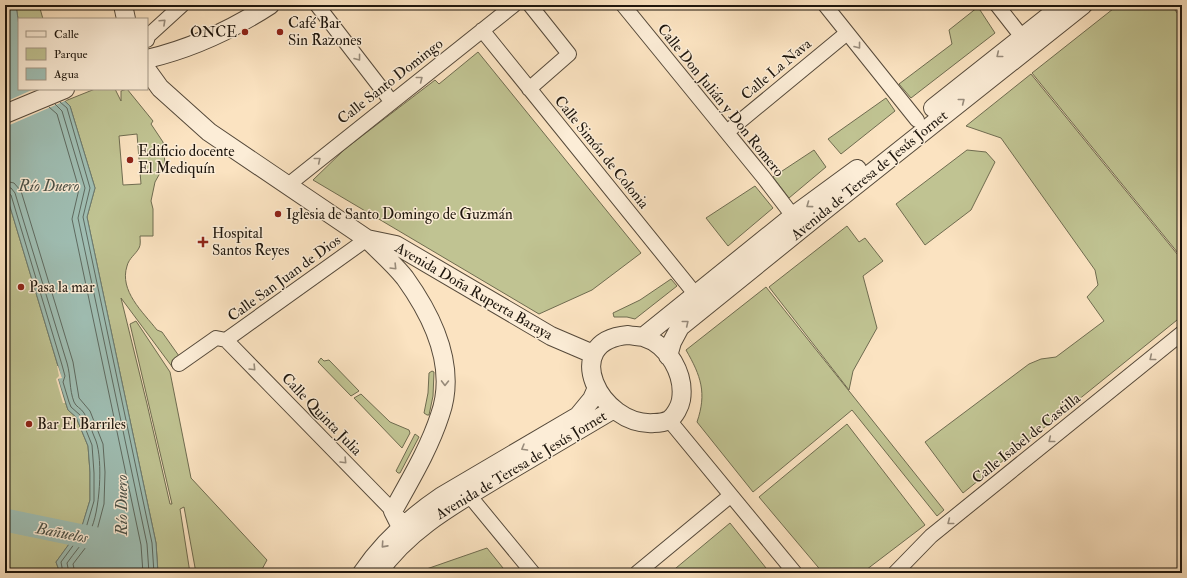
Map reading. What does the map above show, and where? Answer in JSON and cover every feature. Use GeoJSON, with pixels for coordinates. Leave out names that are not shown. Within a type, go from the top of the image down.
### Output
{"type":"FeatureCollection","features":[{"type":"Feature","properties":{"kind":"street"},"geometry":{"type":"LineString","coordinates":[[123,5],[126,18]]}},
{"type":"Feature","properties":{"kind":"street"},"geometry":{"type":"LineString","coordinates":[[148,36],[182,5]]}},
{"type":"Feature","properties":{"kind":"street"},"geometry":{"type":"LineString","coordinates":[[148,59],[181,50],[245,21],[270,5]]}},
{"type":"Feature","properties":{"kind":"street"},"geometry":{"type":"LineString","coordinates":[[317,5],[391,101]]}},
{"type":"Feature","properties":{"kind":"street","name":"Calle Santo Domingo"},"geometry":{"type":"LineString","coordinates":[[288,185],[391,101],[514,5]]}},
{"type":"Feature","properties":{"kind":"street"},"geometry":{"type":"LineString","coordinates":[[529,89],[569,54],[530,5]]}},
{"type":"Feature","properties":{"kind":"street","name":"Calle Don Julián y Don Romero"},"geometry":{"type":"LineString","coordinates":[[623,5],[727,132],[793,216]]}},
{"type":"Feature","properties":{"kind":"street"},"geometry":{"type":"LineString","coordinates":[[825,5],[917,120]]}},
{"type":"Feature","properties":{"kind":"street"},"geometry":{"type":"LineString","coordinates":[[997,5],[1022,36]]}},
{"type":"Feature","properties":{"kind":"street","name":"Avenida de Teresa de Jesús Jornet"},"geometry":{"type":"LineString","coordinates":[[643,337],[793,216],[850,175],[1022,36],[1063,5]]}},
{"type":"Feature","properties":{"kind":"street","name":"Avenida de Teresa de Jesús Jornet"},"geometry":{"type":"LineString","coordinates":[[668,356],[672,342],[680,327],[1083,5]]}},
{"type":"Feature","properties":{"kind":"street","name":"Calle Simón de Colonia"},"geometry":{"type":"LineString","coordinates":[[482,30],[696,295]]}},
{"type":"Feature","properties":{"kind":"street","name":"Calle La Nava"},"geometry":{"type":"LineString","coordinates":[[727,132],[847,33]]}},
{"type":"Feature","properties":{"kind":"street","name":"Avenida Doña Ruperta Baraya"},"geometry":{"type":"LineString","coordinates":[[148,71],[160,88],[209,132],[367,239],[396,245],[551,336],[593,354]]}},
{"type":"Feature","properties":{"kind":"street"},"geometry":{"type":"LineString","coordinates":[[5,114],[63,90]]}},
{"type":"Feature","properties":{"kind":"street"},"geometry":{"type":"LineString","coordinates":[[367,239],[404,278],[425,308],[440,344],[445,374],[444,398],[441,414],[431,438],[393,511],[401,527]]}},
{"type":"Feature","properties":{"kind":"street","name":"Calle San Juan de Dios"},"geometry":{"type":"LineString","coordinates":[[179,364],[216,338],[226,340],[367,239]]}},
{"type":"Feature","properties":{"kind":"street","name":"Calle Isabel de Castilla"},"geometry":{"type":"LineString","coordinates":[[895,573],[906,560],[932,536],[1182,334]]}},
{"type":"Feature","properties":{"kind":"street"},"geometry":{"type":"LineString","coordinates":[[628,335],[643,337],[658,346],[668,356],[680,376],[683,389],[679,407],[669,420],[641,423],[625,417],[602,399],[596,390],[591,368],[593,354],[600,344],[607,339],[628,335]]}},
{"type":"Feature","properties":{"kind":"street","name":"Calle Quinta Julia"},"geometry":{"type":"LineString","coordinates":[[226,340],[393,511]]}},
{"type":"Feature","properties":{"kind":"street","name":"Avenida de Teresa de Jesús Jornet"},"geometry":{"type":"LineString","coordinates":[[362,573],[380,549],[401,527],[421,510],[442,496],[578,416],[592,399],[596,390]]}},
{"type":"Feature","properties":{"kind":"street","name":"Avenida de Teresa de Jesús Jornet"},"geometry":{"type":"LineString","coordinates":[[378,573],[395,552],[423,525],[468,494],[614,409]]}},
{"type":"Feature","properties":{"kind":"street"},"geometry":{"type":"LineString","coordinates":[[669,420],[730,496],[795,573]]}},
{"type":"Feature","properties":{"kind":"street"},"geometry":{"type":"LineString","coordinates":[[468,494],[533,573]]}},
{"type":"Feature","properties":{"kind":"street"},"geometry":{"type":"LineString","coordinates":[[637,573],[730,496]]}},
{"type":"Feature","properties":{"kind":"green space"},"geometry":{"type":"Polygon","coordinates":[[[16,5],[39,5],[43,18],[18,19],[16,5]]]}},
{"type":"Feature","properties":{"kind":"green space"},"geometry":{"type":"Polygon","coordinates":[[[1118,5],[1171,5],[1182,19],[1182,258],[1032,73],[1118,5]]]}},
{"type":"Feature","properties":{"kind":"green space"},"geometry":{"type":"Polygon","coordinates":[[[978,7],[995,33],[911,98],[899,84],[952,44],[949,30],[978,7]]]}},
{"type":"Feature","properties":{"kind":"green space"},"geometry":{"type":"Polygon","coordinates":[[[478,52],[641,253],[592,290],[539,314],[313,180],[345,149],[435,80],[439,84],[478,52]]]}},
{"type":"Feature","properties":{"kind":"green space"},"geometry":{"type":"Polygon","coordinates":[[[1031,74],[1182,260],[1182,316],[963,493],[925,442],[1029,364],[1041,359],[1056,357],[1104,321],[1087,297],[1098,285],[1095,270],[1001,138],[966,126],[1031,74]]]}},
{"type":"Feature","properties":{"kind":"green space"},"geometry":{"type":"Polygon","coordinates":[[[92,90],[116,90],[121,101],[121,91],[128,90],[153,121],[151,124],[163,142],[165,164],[155,182],[151,201],[153,209],[153,236],[140,236],[140,247],[128,263],[125,275],[126,284],[134,301],[157,330],[162,332],[179,356],[173,368],[121,298],[170,504],[172,504],[130,324],[136,321],[170,372],[191,478],[267,560],[260,573],[196,573],[184,507],[180,509],[190,573],[158,573],[156,543],[87,217],[95,188],[70,106],[65,101],[92,90]],[[137,134],[119,136],[123,185],[141,184],[137,134]]]}},
{"type":"Feature","properties":{"kind":"green space"},"geometry":{"type":"Polygon","coordinates":[[[886,98],[895,111],[841,154],[828,139],[886,98]]]}},
{"type":"Feature","properties":{"kind":"green space"},"geometry":{"type":"Polygon","coordinates":[[[814,150],[826,167],[789,198],[773,177],[814,150]]]}},
{"type":"Feature","properties":{"kind":"green space"},"geometry":{"type":"Polygon","coordinates":[[[967,150],[986,152],[995,162],[971,210],[925,245],[896,204],[967,150]]]}},
{"type":"Feature","properties":{"kind":"green space"},"geometry":{"type":"Polygon","coordinates":[[[755,186],[773,208],[728,246],[706,218],[755,186]]]}},
{"type":"Feature","properties":{"kind":"green space"},"geometry":{"type":"Polygon","coordinates":[[[5,190],[62,378],[58,379],[68,410],[76,417],[88,446],[90,500],[82,527],[56,562],[60,573],[5,573],[5,190]]]}},
{"type":"Feature","properties":{"kind":"green space"},"geometry":{"type":"Polygon","coordinates":[[[847,226],[859,242],[865,238],[883,261],[863,276],[877,328],[853,371],[849,390],[769,287],[847,226]]]}},
{"type":"Feature","properties":{"kind":"green space"},"geometry":{"type":"Polygon","coordinates":[[[671,279],[677,286],[635,319],[627,317],[614,317],[613,313],[640,300],[671,279]]]}},
{"type":"Feature","properties":{"kind":"green space"},"geometry":{"type":"Polygon","coordinates":[[[766,287],[944,510],[937,516],[852,410],[753,492],[697,422],[702,402],[701,385],[699,377],[686,350],[766,287]]]}},
{"type":"Feature","properties":{"kind":"green space"},"geometry":{"type":"Polygon","coordinates":[[[321,358],[324,361],[329,360],[359,391],[351,396],[318,362],[321,358]]]}},
{"type":"Feature","properties":{"kind":"green space"},"geometry":{"type":"Polygon","coordinates":[[[432,371],[434,372],[433,396],[429,415],[427,415],[424,413],[428,393],[429,373],[432,371]]]}},
{"type":"Feature","properties":{"kind":"green space"},"geometry":{"type":"Polygon","coordinates":[[[361,394],[390,422],[409,430],[410,433],[402,448],[354,398],[361,394]]]}},
{"type":"Feature","properties":{"kind":"green space"},"geometry":{"type":"Polygon","coordinates":[[[847,424],[925,525],[862,573],[823,573],[759,497],[847,424]]]}},
{"type":"Feature","properties":{"kind":"green space"},"geometry":{"type":"Polygon","coordinates":[[[415,434],[419,437],[400,473],[398,473],[396,471],[415,434]]]}},
{"type":"Feature","properties":{"kind":"green space"},"geometry":{"type":"Polygon","coordinates":[[[730,523],[770,573],[670,573],[730,523]]]}},
{"type":"Feature","properties":{"kind":"green space"},"geometry":{"type":"Polygon","coordinates":[[[487,548],[507,573],[415,573],[487,548]]]}},
{"type":"Feature","properties":{"kind":"water","name":"Río Duero"},"geometry":{"type":"Polygon","coordinates":[[[5,5],[16,5],[18,19],[18,90],[53,90],[70,106],[95,188],[87,217],[156,543],[158,573],[60,573],[56,562],[82,526],[90,500],[88,446],[76,417],[68,410],[58,379],[61,377],[58,366],[5,190],[5,5]]]}},
{"type":"Feature","properties":{"kind":"pier"},"geometry":{"type":"Polygon","coordinates":[[[32,90],[56,90],[67,100],[5,127],[5,102],[32,90]]]}},
{"type":"Feature","properties":{"kind":"pier"},"geometry":{"type":"Polygon","coordinates":[[[57,366],[62,378],[58,379],[65,403],[63,403],[56,379],[59,376],[57,366]]]}},
{"type":"Feature","properties":{"kind":"waterway","name":"Bañuelos"},"geometry":{"type":"LineString","coordinates":[[5,520],[107,541]]}},
{"type":"Feature","properties":{"kind":"place","name":"ONCE"},"geometry":{"type":"Point","coordinates":[245,32]}},
{"type":"Feature","properties":{"kind":"place","name":"Café Bar Sin Razones"},"geometry":{"type":"Point","coordinates":[280,32]}},
{"type":"Feature","properties":{"kind":"place","name":"Edificio docente El Mediquín"},"geometry":{"type":"Point","coordinates":[130,160]}},
{"type":"Feature","properties":{"kind":"place","name":"Iglesia de Santo Domingo de Guzmán"},"geometry":{"type":"Point","coordinates":[278,214]}},
{"type":"Feature","properties":{"kind":"place","name":"Hospital Santos Reyes"},"geometry":{"type":"Point","coordinates":[203,242]}},
{"type":"Feature","properties":{"kind":"place","name":"Pasa la mar"},"geometry":{"type":"Point","coordinates":[21,287]}},
{"type":"Feature","properties":{"kind":"place","name":"Bar El Barriles"},"geometry":{"type":"Point","coordinates":[29,424]}}]}
